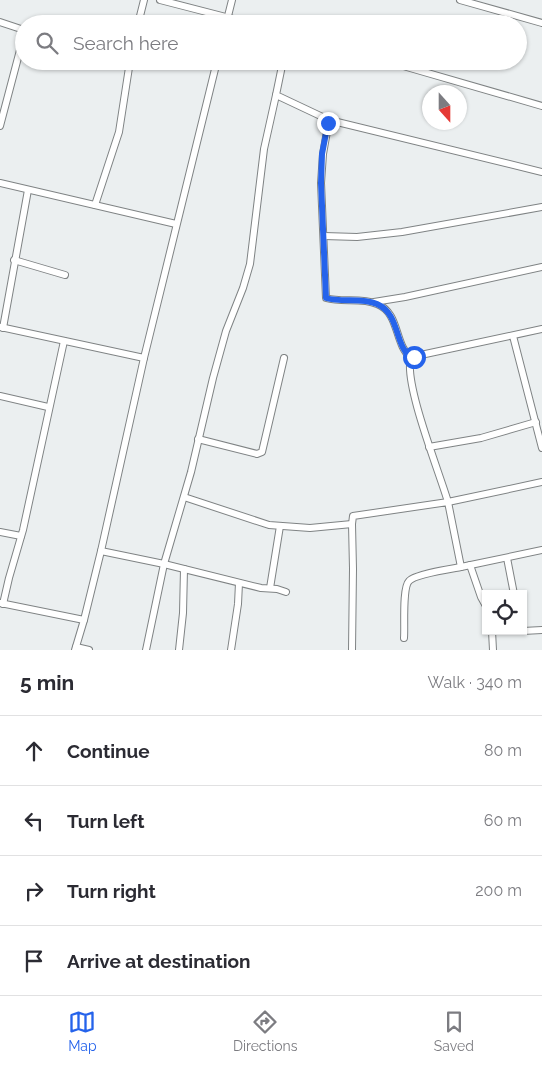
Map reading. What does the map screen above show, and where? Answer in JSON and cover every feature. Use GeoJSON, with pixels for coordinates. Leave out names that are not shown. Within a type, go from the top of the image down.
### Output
{"type":"FeatureCollection","features":[{"type":"Feature","properties":{"kind":"street"},"geometry":{"type":"LineString","coordinates":[[140,15],[144,0]]}},
{"type":"Feature","properties":{"kind":"street"},"geometry":{"type":"LineString","coordinates":[[160,0],[207,15]]}},
{"type":"Feature","properties":{"kind":"street"},"geometry":{"type":"LineString","coordinates":[[228,15],[232,0]]}},
{"type":"Feature","properties":{"kind":"street"},"geometry":{"type":"LineString","coordinates":[[460,0],[513,15]]}},
{"type":"Feature","properties":{"kind":"street"},"geometry":{"type":"LineString","coordinates":[[527,19],[542,23]]}},
{"type":"Feature","properties":{"kind":"street"},"geometry":{"type":"LineString","coordinates":[[0,22],[15,27]]}},
{"type":"Feature","properties":{"kind":"street"},"geometry":{"type":"LineString","coordinates":[[0,126],[15,69]]}},
{"type":"Feature","properties":{"kind":"street"},"geometry":{"type":"LineString","coordinates":[[95,205],[119,132],[129,70]]}},
{"type":"Feature","properties":{"kind":"street"},"geometry":{"type":"LineString","coordinates":[[89,650],[76,648],[101,551],[176,224],[215,70]]}},
{"type":"Feature","properties":{"kind":"street"},"geometry":{"type":"LineString","coordinates":[[146,650],[164,564],[184,497],[226,330],[243,288],[250,264],[264,149],[281,70]]}},
{"type":"Feature","properties":{"kind":"street"},"geometry":{"type":"LineString","coordinates":[[417,70],[542,106]]}},
{"type":"Feature","properties":{"kind":"street"},"geometry":{"type":"LineString","coordinates":[[276,95],[329,120],[542,172]]}},
{"type":"Feature","properties":{"kind":"street"},"geometry":{"type":"LineString","coordinates":[[329,120],[321,183],[326,298],[379,304],[391,316],[403,349],[411,358]]}},
{"type":"Feature","properties":{"kind":"street"},"geometry":{"type":"LineString","coordinates":[[0,183],[176,224]]}},
{"type":"Feature","properties":{"kind":"street"},"geometry":{"type":"LineString","coordinates":[[28,190],[1,327],[144,358]]}},
{"type":"Feature","properties":{"kind":"street"},"geometry":{"type":"LineString","coordinates":[[324,236],[357,237],[402,232],[542,207]]}},
{"type":"Feature","properties":{"kind":"street"},"geometry":{"type":"LineString","coordinates":[[14,260],[65,275]]}},
{"type":"Feature","properties":{"kind":"street"},"geometry":{"type":"LineString","coordinates":[[372,303],[542,266]]}},
{"type":"Feature","properties":{"kind":"street"},"geometry":{"type":"LineString","coordinates":[[411,358],[542,329]]}},
{"type":"Feature","properties":{"kind":"street"},"geometry":{"type":"LineString","coordinates":[[513,336],[542,448]]}},
{"type":"Feature","properties":{"kind":"street"},"geometry":{"type":"LineString","coordinates":[[64,341],[21,536],[2,604],[84,620]]}},
{"type":"Feature","properties":{"kind":"street"},"geometry":{"type":"LineString","coordinates":[[198,439],[257,454],[262,452],[284,358]]}},
{"type":"Feature","properties":{"kind":"street"},"geometry":{"type":"LineString","coordinates":[[411,358],[412,384],[448,502],[461,567]]}},
{"type":"Feature","properties":{"kind":"street"},"geometry":{"type":"LineString","coordinates":[[0,396],[48,407]]}},
{"type":"Feature","properties":{"kind":"street"},"geometry":{"type":"LineString","coordinates":[[430,447],[481,438],[536,422]]}},
{"type":"Feature","properties":{"kind":"street"},"geometry":{"type":"LineString","coordinates":[[352,650],[352,524],[354,516],[448,502],[542,482]]}},
{"type":"Feature","properties":{"kind":"street"},"geometry":{"type":"LineString","coordinates":[[184,497],[259,522],[280,526],[310,528],[352,524]]}},
{"type":"Feature","properties":{"kind":"street"},"geometry":{"type":"LineString","coordinates":[[270,588],[280,526]]}},
{"type":"Feature","properties":{"kind":"street"},"geometry":{"type":"LineString","coordinates":[[0,532],[21,536]]}},
{"type":"Feature","properties":{"kind":"street"},"geometry":{"type":"LineString","coordinates":[[404,638],[405,589],[410,580],[418,576],[542,550]]}},
{"type":"Feature","properties":{"kind":"street"},"geometry":{"type":"LineString","coordinates":[[101,551],[164,564],[261,588],[286,592]]}},
{"type":"Feature","properties":{"kind":"street"},"geometry":{"type":"LineString","coordinates":[[507,558],[513,590]]}},
{"type":"Feature","properties":{"kind":"street"},"geometry":{"type":"LineString","coordinates":[[470,565],[482,599]]}},
{"type":"Feature","properties":{"kind":"street"},"geometry":{"type":"LineString","coordinates":[[179,650],[183,614],[184,569]]}},
{"type":"Feature","properties":{"kind":"street"},"geometry":{"type":"LineString","coordinates":[[231,650],[239,583]]}},
{"type":"Feature","properties":{"kind":"street"},"geometry":{"type":"LineString","coordinates":[[527,631],[542,630]]}},
{"type":"Feature","properties":{"kind":"street"},"geometry":{"type":"LineString","coordinates":[[492,635],[493,650]]}},
{"type":"Feature","properties":{"kind":"route"},"geometry":{"type":"LineString","coordinates":[[328,123],[322,154],[321,183],[326,298],[379,304],[391,316],[404,352],[411,358],[414,357]]}}]}
